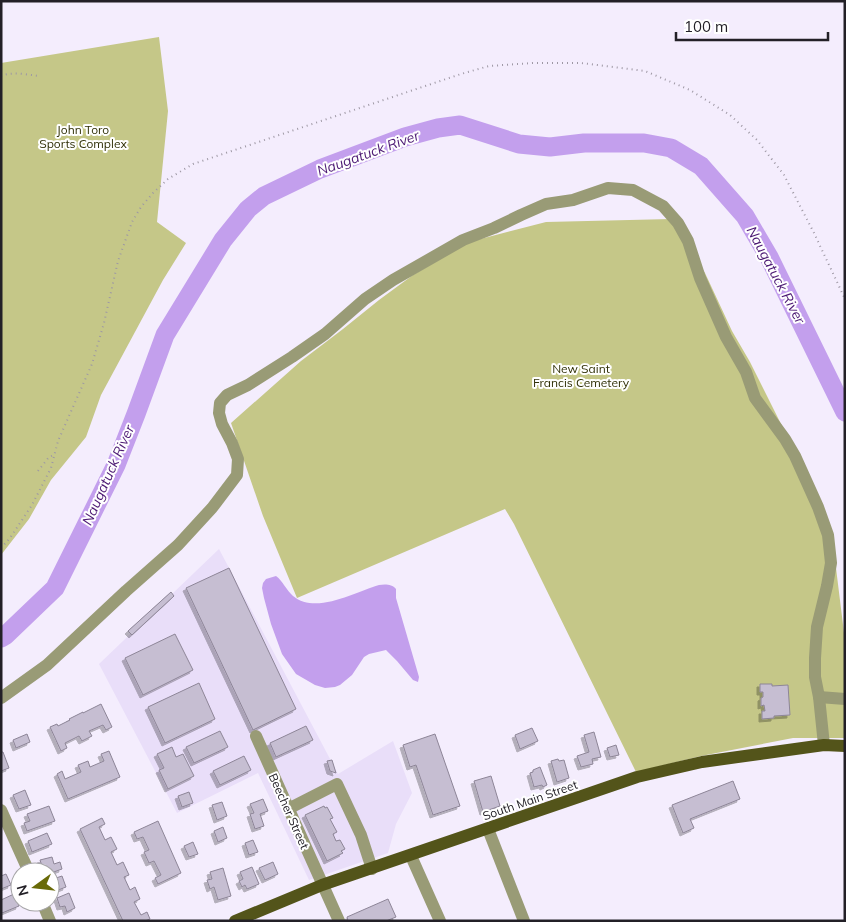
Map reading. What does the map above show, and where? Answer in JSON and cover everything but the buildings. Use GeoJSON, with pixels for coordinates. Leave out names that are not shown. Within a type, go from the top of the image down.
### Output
{"type":"FeatureCollection","features":[{"type":"Feature","properties":{"kind":"main road","name":"South Main Street"},"geometry":{"type":"LineString","coordinates":[[235,921],[322,885],[638,777],[702,762],[824,745],[845,746]]}},
{"type":"Feature","properties":{"kind":"street"},"geometry":{"type":"LineString","coordinates":[[1,698],[47,665],[178,545],[212,508],[237,475],[238,459],[219,413],[220,403],[227,394],[248,384],[316,340],[365,299],[393,280],[456,244],[546,204],[573,200],[608,188],[633,190],[663,206],[678,223],[688,241],[700,278],[726,337],[746,372],[755,398],[795,456],[818,507],[828,535],[831,563],[828,586],[817,627],[814,658],[824,745]]}},
{"type":"Feature","properties":{"kind":"street"},"geometry":{"type":"LineString","coordinates":[[819,697],[845,699]]}},
{"type":"Feature","properties":{"kind":"street","name":"Beecher Street"},"geometry":{"type":"LineString","coordinates":[[256,736],[339,921]]}},
{"type":"Feature","properties":{"kind":"street"},"geometry":{"type":"LineString","coordinates":[[288,809],[337,784],[361,835],[372,869]]}},
{"type":"Feature","properties":{"kind":"street"},"geometry":{"type":"LineString","coordinates":[[1,810],[24,862]]}},
{"type":"Feature","properties":{"kind":"street"},"geometry":{"type":"LineString","coordinates":[[488,829],[524,921]]}},
{"type":"Feature","properties":{"kind":"street"},"geometry":{"type":"LineString","coordinates":[[411,856],[440,921]]}},
{"type":"Feature","properties":{"kind":"path"},"geometry":{"type":"LineString","coordinates":[[1,548],[32,505],[51,468],[58,441],[92,364],[104,323],[118,261],[132,222],[147,200],[168,179],[193,164],[489,66],[532,63],[581,63],[646,71],[690,90],[730,115],[757,140],[784,175],[845,299]]}},
{"type":"Feature","properties":{"kind":"path"},"geometry":{"type":"LineString","coordinates":[[1,76],[5,74],[40,76]]}},
{"type":"Feature","properties":{"kind":"path"},"geometry":{"type":"LineString","coordinates":[[38,471],[49,457],[54,455]]}},
{"type":"Feature","properties":{"kind":"shaded area"},"geometry":{"type":"Polygon","coordinates":[[[219,549],[338,774],[393,741],[412,793],[396,824],[388,853],[309,880],[258,773],[177,813],[99,664],[219,549]]]}},
{"type":"Feature","properties":{"kind":"shaded area"},"geometry":{"type":"Polygon","coordinates":[[[276,576],[293,596],[302,601],[313,603],[324,603],[347,597],[379,585],[394,587],[419,677],[418,682],[413,680],[386,650],[364,657],[352,675],[335,687],[325,688],[315,685],[296,674],[282,654],[264,598],[263,583],[266,579],[276,576]]]}},
{"type":"Feature","properties":{"kind":"green space","name":"John Toro Sports Complex"},"geometry":{"type":"Polygon","coordinates":[[[159,37],[168,111],[157,222],[186,243],[163,280],[101,395],[86,437],[51,480],[29,519],[1,555],[1,63],[159,37]]]}},
{"type":"Feature","properties":{"kind":"green space","name":"New Saint Francis Cemetery"},"geometry":{"type":"Polygon","coordinates":[[[671,219],[705,273],[732,331],[750,362],[797,456],[836,568],[845,641],[845,738],[793,738],[701,756],[636,772],[505,509],[297,598],[263,516],[231,423],[301,361],[379,300],[413,275],[469,242],[546,222],[671,219]]]}},
{"type":"Feature","properties":{"kind":"waterway","name":"Naugatuck River"},"geometry":{"type":"LineString","coordinates":[[1,638],[55,588],[116,465],[165,335],[223,240],[248,209],[264,196],[320,169],[405,137],[438,128],[460,125],[519,144],[550,147],[584,143],[644,143],[671,148],[701,166],[745,216],[769,257],[845,412]]}}]}
